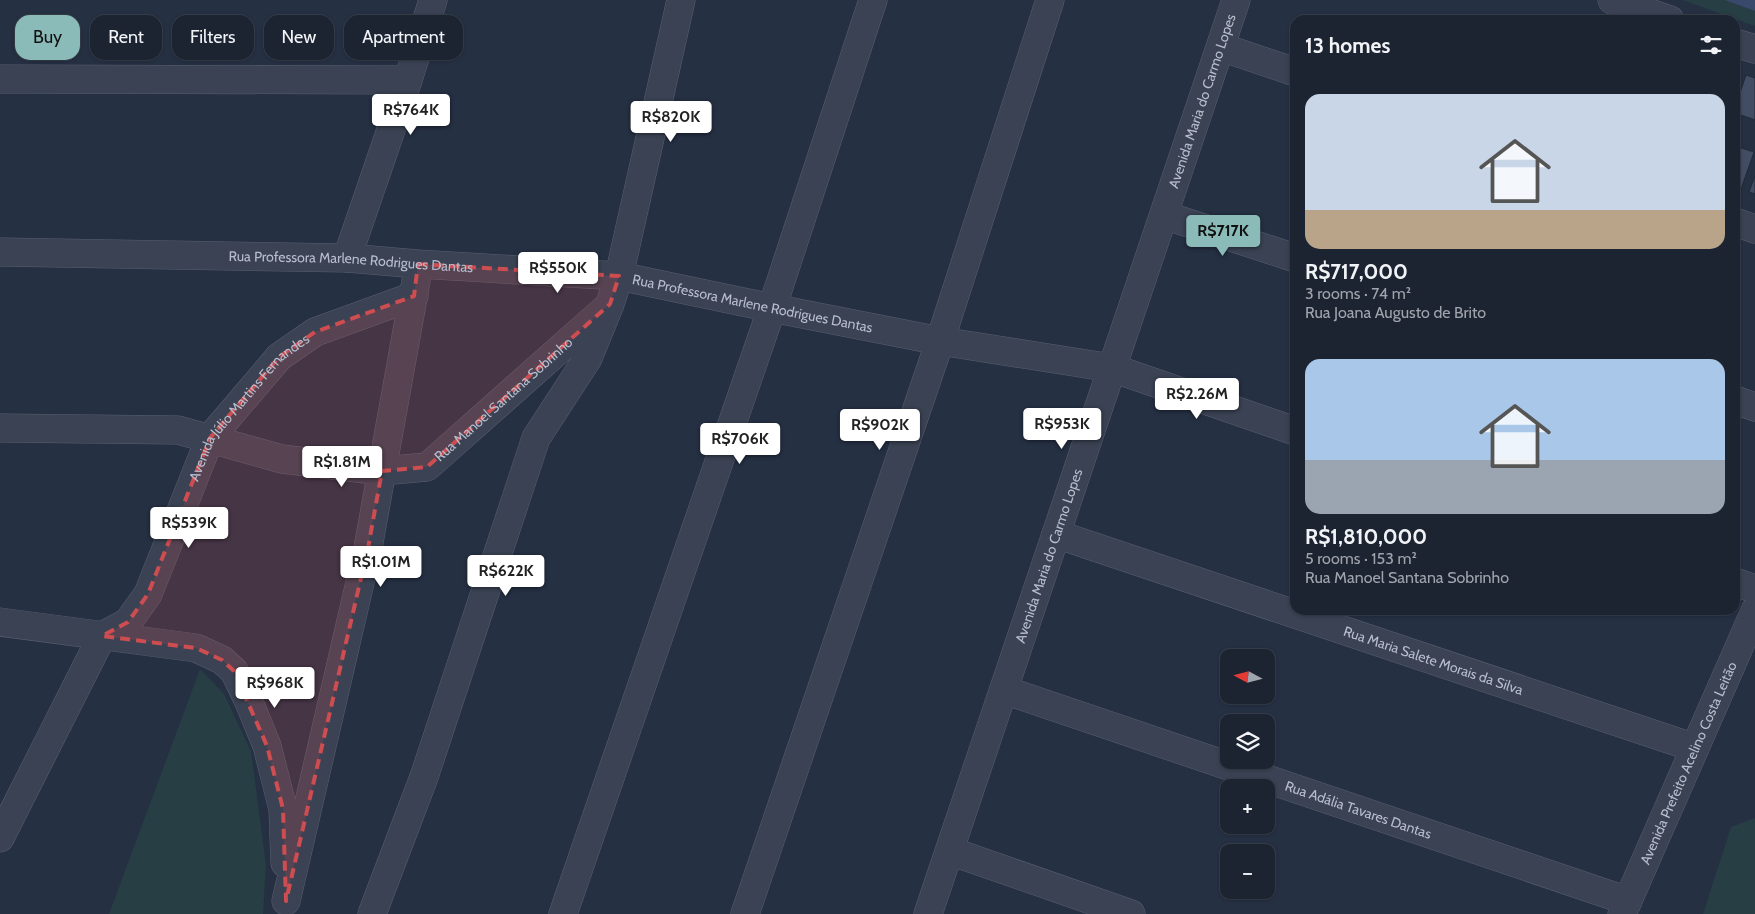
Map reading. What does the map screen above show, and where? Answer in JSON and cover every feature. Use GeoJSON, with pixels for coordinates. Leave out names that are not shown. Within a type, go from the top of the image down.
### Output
{"type":"FeatureCollection","features":[{"type":"Feature","properties":{"kind":"street"},"geometry":{"type":"LineString","coordinates":[[347,258],[408,80],[433,0]]}},
{"type":"Feature","properties":{"kind":"street"},"geometry":{"type":"LineString","coordinates":[[372,914],[424,777],[536,438],[588,358],[610,304],[619,276],[681,0]]}},
{"type":"Feature","properties":{"kind":"street"},"geometry":{"type":"LineString","coordinates":[[563,914],[772,308],[873,0]]}},
{"type":"Feature","properties":{"kind":"street"},"geometry":{"type":"LineString","coordinates":[[745,914],[940,341],[1050,0]]}},
{"type":"Feature","properties":{"kind":"street","name":"Avenida Maria do Carmo Lopes"},"geometry":{"type":"LineString","coordinates":[[928,914],[1236,0]]}},
{"type":"Feature","properties":{"kind":"street"},"geometry":{"type":"LineString","coordinates":[[1612,0],[1656,15]]}},
{"type":"Feature","properties":{"kind":"street"},"geometry":{"type":"LineString","coordinates":[[1740,44],[1755,50]]}},
{"type":"Feature","properties":{"kind":"street"},"geometry":{"type":"LineString","coordinates":[[1221,47],[1290,70]]}},
{"type":"Feature","properties":{"kind":"street"},"geometry":{"type":"LineString","coordinates":[[0,79],[408,80]]}},
{"type":"Feature","properties":{"kind":"street"},"geometry":{"type":"LineString","coordinates":[[1164,215],[1290,256]]}},
{"type":"Feature","properties":{"kind":"street"},"geometry":{"type":"LineString","coordinates":[[1740,224],[1755,229]]}},
{"type":"Feature","properties":{"kind":"street","name":"Rua Professora Marlene Rodrigues Dantas"},"geometry":{"type":"LineString","coordinates":[[0,252],[347,258],[619,276],[940,341],[1112,368],[1290,429]]}},
{"type":"Feature","properties":{"kind":"street"},"geometry":{"type":"LineString","coordinates":[[285,908],[368,548],[414,296],[418,264]]}},
{"type":"Feature","properties":{"kind":"street","name":"Avenida Júlio Martins Fernandes"},"geometry":{"type":"LineString","coordinates":[[102,636],[128,622],[148,594],[210,438],[279,357],[315,332],[414,296]]}},
{"type":"Feature","properties":{"kind":"street","name":"Rua Manoel Santana Sobrinho"},"geometry":{"type":"LineString","coordinates":[[0,428],[178,430],[282,459],[382,471],[427,467],[610,304]]}},
{"type":"Feature","properties":{"kind":"street"},"geometry":{"type":"LineString","coordinates":[[1740,402],[1755,407]]}},
{"type":"Feature","properties":{"kind":"street","name":"Rua Maria Salete Morais da Silva"},"geometry":{"type":"LineString","coordinates":[[1056,534],[1290,612]]}},
{"type":"Feature","properties":{"kind":"street"},"geometry":{"type":"LineString","coordinates":[[1740,584],[1755,589]]}},
{"type":"Feature","properties":{"kind":"street","name":"Avenida Prefeito Acelino Costa Leitão"},"geometry":{"type":"LineString","coordinates":[[1625,907],[1755,611]]}},
{"type":"Feature","properties":{"kind":"street","name":"Rua Maria Salete Morais da Silva"},"geometry":{"type":"LineString","coordinates":[[1298,615],[1695,748]]}},
{"type":"Feature","properties":{"kind":"street"},"geometry":{"type":"LineString","coordinates":[[0,622],[196,648],[222,660],[234,671],[267,746],[283,810],[285,908]]}},
{"type":"Feature","properties":{"kind":"street"},"geometry":{"type":"LineString","coordinates":[[4,821],[102,636]]}},
{"type":"Feature","properties":{"kind":"street","name":"Rua Adália Tavares Dantas"},"geometry":{"type":"LineString","coordinates":[[1004,690],[1625,907]]}},
{"type":"Feature","properties":{"kind":"street"},"geometry":{"type":"LineString","coordinates":[[950,851],[1131,914]]}},
{"type":"Feature","properties":{"kind":"highlighted area"},"geometry":{"type":"Polygon","coordinates":[[[418,264],[619,276],[610,304],[427,467],[382,471],[368,548],[286,901],[283,809],[267,746],[234,671],[222,660],[196,648],[102,636],[128,622],[148,594],[210,438],[279,357],[315,332],[414,296],[418,264]]]}},
{"type":"Feature","properties":{"kind":"green space"},"geometry":{"type":"Polygon","coordinates":[[[1682,0],[1755,0],[1755,26],[1740,21],[1740,15],[1724,15],[1682,0]]]}},
{"type":"Feature","properties":{"kind":"green space"},"geometry":{"type":"Polygon","coordinates":[[[200,669],[224,694],[251,751],[266,865],[263,914],[109,914],[200,669]]]}},
{"type":"Feature","properties":{"kind":"green space"},"geometry":{"type":"Polygon","coordinates":[[[1755,818],[1755,914],[1703,914],[1731,827],[1755,818]]]}},
{"type":"Feature","properties":{"kind":"water"},"geometry":{"type":"Polygon","coordinates":[[[1725,0],[1755,0],[1755,11],[1725,0]]]}},
{"type":"Feature","properties":{"kind":"building"},"geometry":{"type":"Polygon","coordinates":[[[1746,75],[1755,78],[1755,120],[1740,115],[1740,92],[1746,75]]]}},
{"type":"Feature","properties":{"kind":"building"},"geometry":{"type":"Polygon","coordinates":[[[1740,148],[1754,152],[1740,192],[1740,148]]]}},
{"type":"Feature","properties":{"kind":"building"},"geometry":{"type":"Polygon","coordinates":[[[1755,176],[1755,194],[1749,192],[1755,176]]]}}]}
